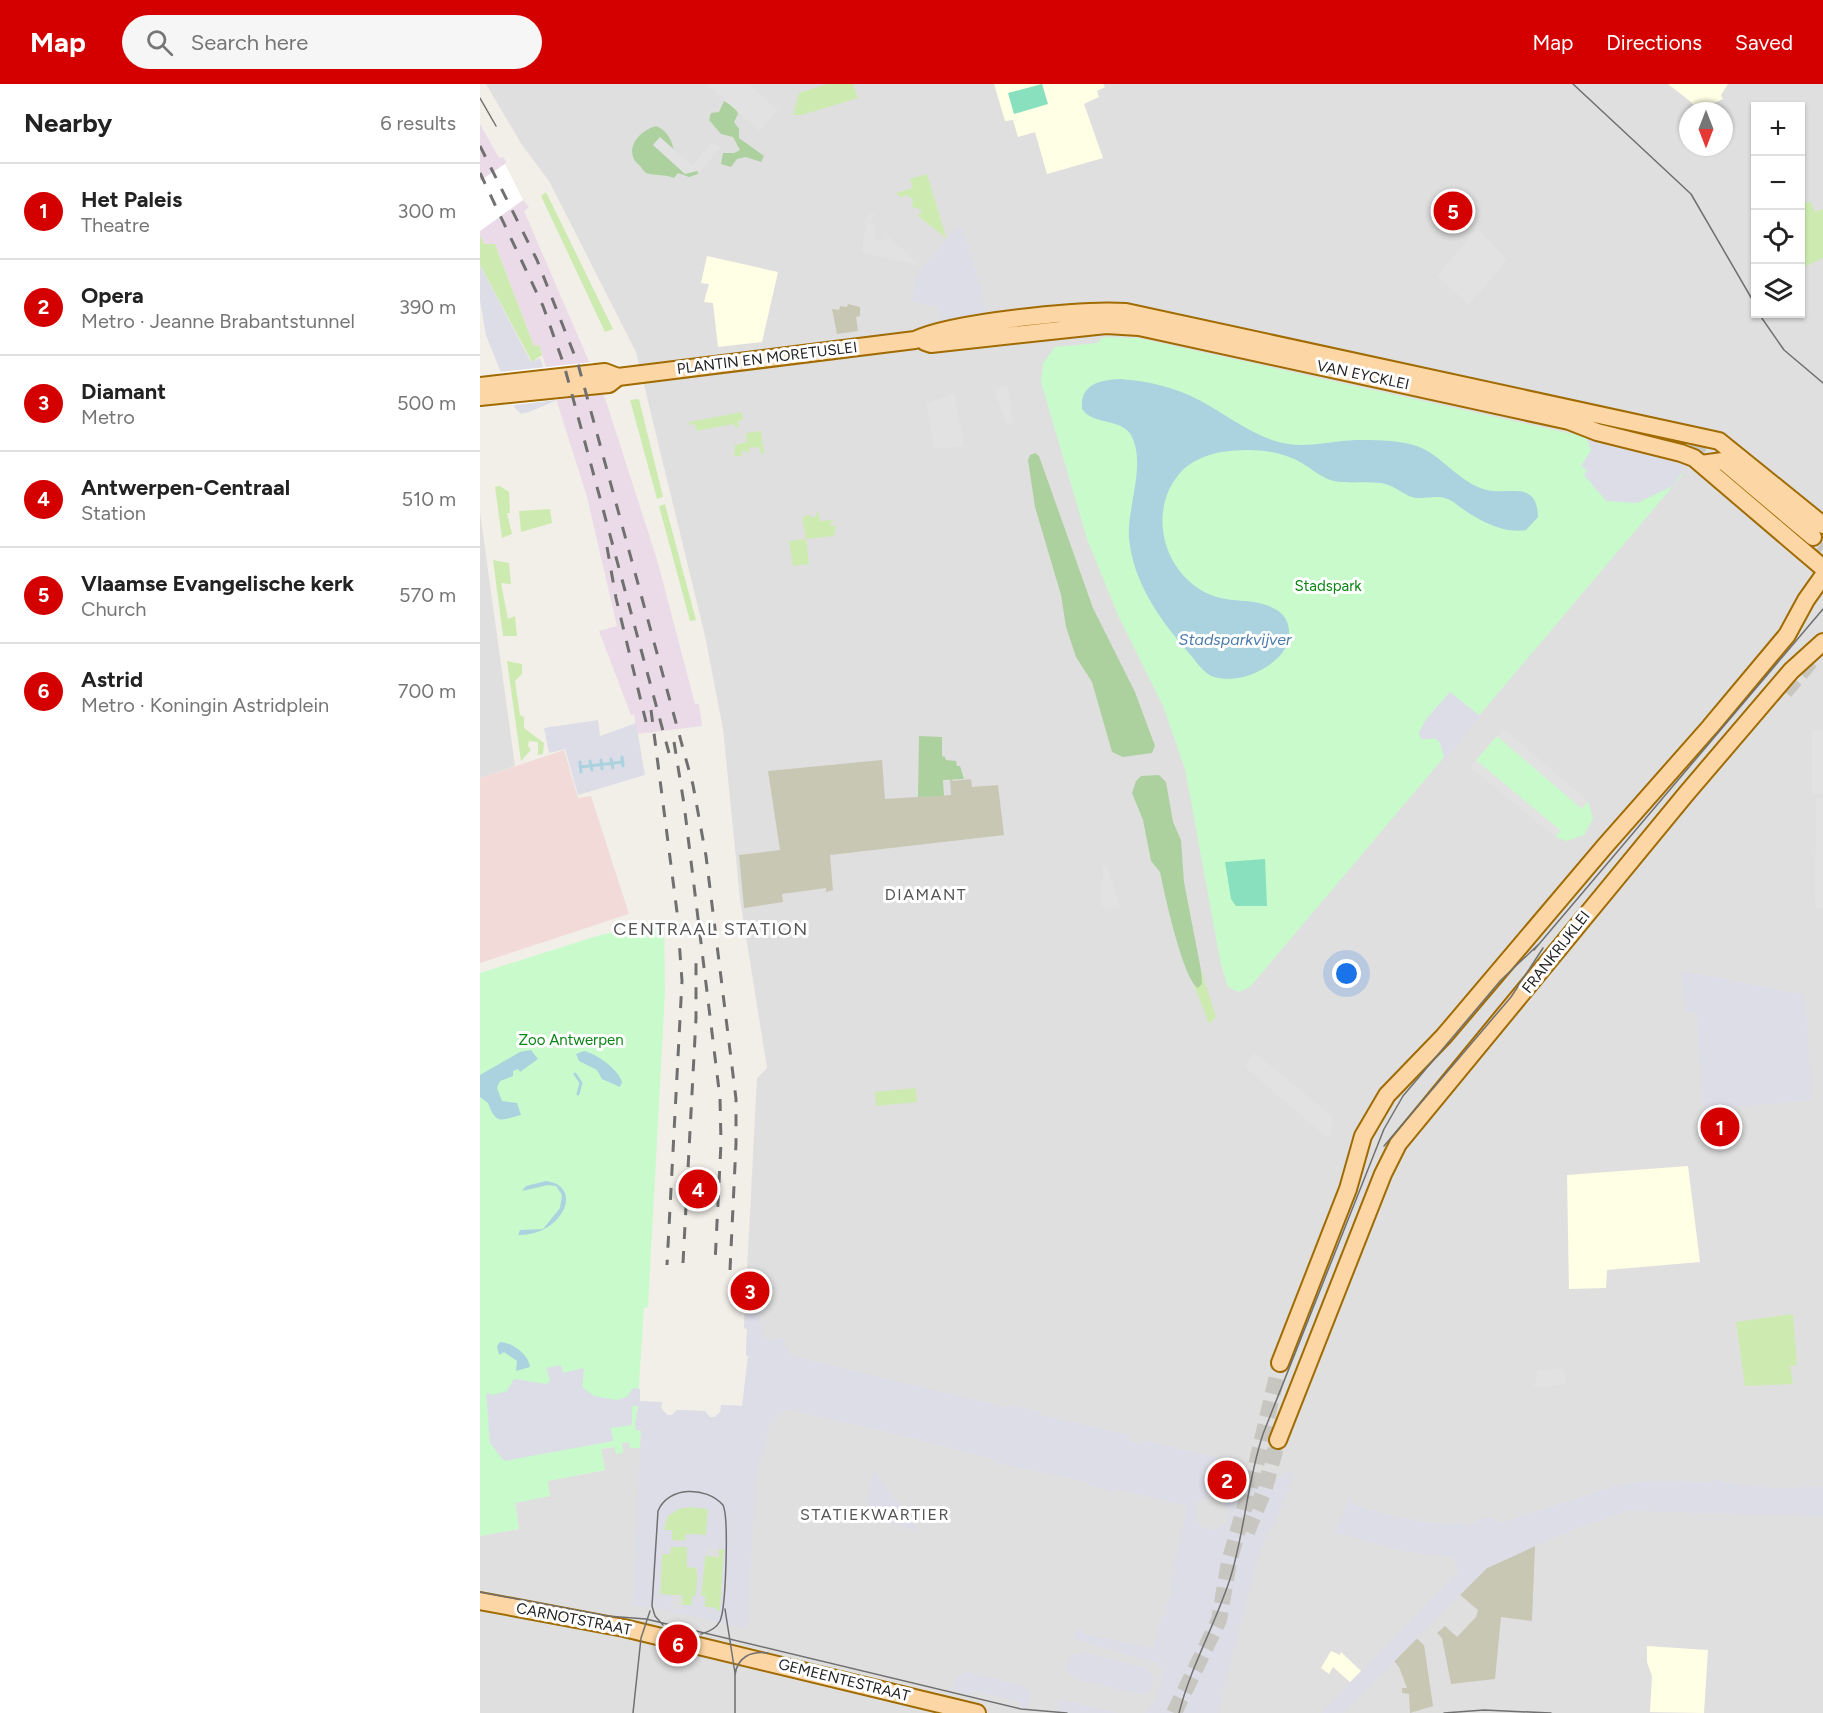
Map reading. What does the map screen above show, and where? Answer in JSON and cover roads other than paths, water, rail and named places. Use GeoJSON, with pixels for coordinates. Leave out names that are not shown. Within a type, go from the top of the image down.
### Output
{"type":"FeatureCollection","features":[{"type":"Feature","properties":{"kind":"main road","name":"VAN EYCKLEI"},"geometry":{"type":"LineString","coordinates":[[1009,328],[1101,311],[1126,312],[1719,441],[1818,531]]}},
{"type":"Feature","properties":{"kind":"main road","name":"VAN EYCKLEI"},"geometry":{"type":"LineString","coordinates":[[1009,328],[1106,325],[1139,327],[1569,421],[1597,432],[1681,453],[1706,463]]}},
{"type":"Feature","properties":{"kind":"main road","name":"PLANTIN EN MORETUSLEI"},"geometry":{"type":"LineString","coordinates":[[480,386],[605,372],[618,377],[915,340],[931,344],[1009,328]]}},
{"type":"Feature","properties":{"kind":"main road","name":"PLANTIN EN MORETUSLEI"},"geometry":{"type":"LineString","coordinates":[[480,397],[609,384],[618,377]]}},
{"type":"Feature","properties":{"kind":"main road","name":"VAN EYCKLEI"},"geometry":{"type":"LineString","coordinates":[[1572,408],[1604,423],[1691,444]]}},
{"type":"Feature","properties":{"kind":"main road"},"geometry":{"type":"LineString","coordinates":[[1706,463],[1723,461],[1818,531]]}},
{"type":"Feature","properties":{"kind":"main road"},"geometry":{"type":"LineString","coordinates":[[1706,463],[1823,568]]}},
{"type":"Feature","properties":{"kind":"main road","name":"FRANKRIJKLEI"},"geometry":{"type":"LineString","coordinates":[[1280,1363],[1350,1184],[1363,1136],[1387,1095],[1444,1036],[1616,833],[1710,727],[1787,635],[1806,600],[1823,576]]}},
{"type":"Feature","properties":{"kind":"main road","name":"FRANKRIJKLEI"},"geometry":{"type":"LineString","coordinates":[[1278,1440],[1386,1166],[1406,1133],[1563,946],[1594,904],[1686,794],[1791,671],[1823,642]]}},
{"type":"Feature","properties":{"kind":"main road"},"geometry":{"type":"LineString","coordinates":[[1686,794],[1711,779],[1785,692]]}},
{"type":"Feature","properties":{"kind":"main road","name":"CARNOTSTRAAT"},"geometry":{"type":"LineString","coordinates":[[480,1594],[597,1616],[632,1619],[641,1633]]}},
{"type":"Feature","properties":{"kind":"main road","name":"CARNOTSTRAAT"},"geometry":{"type":"LineString","coordinates":[[480,1601],[641,1633]]}},
{"type":"Feature","properties":{"kind":"main road","name":"GEMEENTESTRAAT"},"geometry":{"type":"LineString","coordinates":[[641,1633],[977,1713]]}},
{"type":"Feature","properties":{"kind":"water","name":"Stadsparkvijver"},"geometry":{"type":"Polygon","coordinates":[[[1120,379],[1151,383],[1190,395],[1255,433],[1285,444],[1305,445],[1377,440],[1420,447],[1473,485],[1492,491],[1527,493],[1536,505],[1538,517],[1526,530],[1509,530],[1493,526],[1477,518],[1445,498],[1409,496],[1381,483],[1334,481],[1293,458],[1273,452],[1231,451],[1215,453],[1198,460],[1180,473],[1170,489],[1164,506],[1162,524],[1165,541],[1172,558],[1195,586],[1211,595],[1261,603],[1277,610],[1285,618],[1289,632],[1285,649],[1263,669],[1237,678],[1214,677],[1200,666],[1168,627],[1150,600],[1136,570],[1129,538],[1137,463],[1133,439],[1123,427],[1087,415],[1082,409],[1084,394],[1093,385],[1120,379]]]}},
{"type":"Feature","properties":{"kind":"water"},"geometry":{"type":"Polygon","coordinates":[[[531,1050],[538,1059],[520,1072],[518,1069],[513,1071],[513,1076],[500,1081],[497,1088],[502,1101],[517,1103],[521,1115],[508,1119],[496,1118],[488,1103],[480,1097],[480,1075],[520,1052],[531,1050]]]}},
{"type":"Feature","properties":{"kind":"water"},"geometry":{"type":"Polygon","coordinates":[[[584,1051],[612,1067],[622,1082],[620,1087],[602,1079],[597,1070],[579,1061],[576,1054],[584,1051]]]}},
{"type":"Feature","properties":{"kind":"water"},"geometry":{"type":"Polygon","coordinates":[[[546,1181],[558,1185],[565,1192],[566,1201],[563,1211],[546,1228],[533,1233],[518,1235],[520,1230],[543,1229],[560,1208],[562,1195],[556,1186],[548,1185],[522,1191],[526,1186],[546,1181]]]}},
{"type":"Feature","properties":{"kind":"water"},"geometry":{"type":"Polygon","coordinates":[[[500,1342],[510,1344],[519,1350],[527,1358],[530,1367],[516,1371],[517,1361],[504,1352],[499,1355],[497,1346],[500,1342]]]}},
{"type":"Feature","properties":{"kind":"waterway"},"geometry":{"type":"LineString","coordinates":[[622,757],[623,766]]}},
{"type":"Feature","properties":{"kind":"waterway"},"geometry":{"type":"LineString","coordinates":[[611,759],[613,768]]}},
{"type":"Feature","properties":{"kind":"waterway"},"geometry":{"type":"LineString","coordinates":[[601,760],[602,769]]}},
{"type":"Feature","properties":{"kind":"waterway"},"geometry":{"type":"LineString","coordinates":[[590,761],[592,770]]}},
{"type":"Feature","properties":{"kind":"waterway"},"geometry":{"type":"LineString","coordinates":[[580,762],[581,772]]}},
{"type":"Feature","properties":{"kind":"waterway"},"geometry":{"type":"LineString","coordinates":[[580,767],[623,762]]}},
{"type":"Feature","properties":{"kind":"waterway"},"geometry":{"type":"LineString","coordinates":[[575,1074],[581,1083],[578,1094]]}},
{"type":"Feature","properties":{"kind":"tunnel"},"geometry":{"type":"LineString","coordinates":[[1691,444],[1707,452],[1728,469]]}},
{"type":"Feature","properties":{"kind":"tunnel"},"geometry":{"type":"LineString","coordinates":[[1801,530],[1823,549]]}},
{"type":"Feature","properties":{"kind":"tunnel"},"geometry":{"type":"LineString","coordinates":[[1785,692],[1815,656]]}},
{"type":"Feature","properties":{"kind":"tunnel"},"geometry":{"type":"LineString","coordinates":[[1174,1713],[1219,1620],[1229,1562],[1254,1474],[1280,1363]]}},
{"type":"Feature","properties":{"kind":"tunnel"},"geometry":{"type":"LineString","coordinates":[[1247,1532],[1264,1491],[1278,1440]]}},
{"type":"Feature","properties":{"kind":"tram line"},"geometry":{"type":"LineString","coordinates":[[1573,84],[1691,194],[1751,297]]}},
{"type":"Feature","properties":{"kind":"tram line"},"geometry":{"type":"LineString","coordinates":[[480,98],[496,126]]}},
{"type":"Feature","properties":{"kind":"tram line"},"geometry":{"type":"LineString","coordinates":[[1762,318],[1784,350],[1823,383]]}},
{"type":"Feature","properties":{"kind":"tram line"},"geometry":{"type":"LineString","coordinates":[[1534,950],[1823,609]]}},
{"type":"Feature","properties":{"kind":"tram line"},"geometry":{"type":"LineString","coordinates":[[1179,1713],[1190,1679],[1230,1579],[1263,1434],[1384,1129],[1403,1096],[1501,980],[1539,944]]}},
{"type":"Feature","properties":{"kind":"tram line"},"geometry":{"type":"LineString","coordinates":[[1384,1146],[1511,997],[1543,948]]}},
{"type":"Feature","properties":{"kind":"tram line"},"geometry":{"type":"LineString","coordinates":[[663,1625],[655,1616],[652,1606],[658,1511],[663,1503],[678,1493],[707,1494],[723,1505],[725,1513],[725,1582],[720,1621],[709,1631],[701,1634]]}},
{"type":"Feature","properties":{"kind":"tram line"},"geometry":{"type":"LineString","coordinates":[[480,1592],[607,1616],[646,1619],[1021,1709],[1067,1713]]}},
{"type":"Feature","properties":{"kind":"tram line"},"geometry":{"type":"LineString","coordinates":[[725,1609],[735,1673],[735,1713]]}},
{"type":"Feature","properties":{"kind":"tram line"},"geometry":{"type":"LineString","coordinates":[[633,1713],[641,1638],[650,1611]]}},
{"type":"Feature","properties":{"kind":"tram line"},"geometry":{"type":"LineString","coordinates":[[735,1675],[739,1664],[746,1657],[756,1653],[768,1653]]}},
{"type":"Feature","properties":{"kind":"tram line"},"geometry":{"type":"LineString","coordinates":[[1444,1713],[1484,1710],[1551,1713]]}},
{"type":"Feature","properties":{"kind":"railway"},"geometry":{"type":"LineString","coordinates":[[480,146],[537,260],[578,364],[693,785],[706,856],[736,1099],[730,1270]]}},
{"type":"Feature","properties":{"kind":"railway"},"geometry":{"type":"LineString","coordinates":[[480,173],[543,306],[564,365],[669,753]]}},
{"type":"Feature","properties":{"kind":"railway"},"geometry":{"type":"LineString","coordinates":[[607,547],[616,598],[646,722]]}},
{"type":"Feature","properties":{"kind":"railway"},"geometry":{"type":"LineString","coordinates":[[651,710],[677,912],[682,981],[667,1265]]}},
{"type":"Feature","properties":{"kind":"railway"},"geometry":{"type":"LineString","coordinates":[[674,742],[684,804],[720,1098],[721,1143],[715,1263]]}},
{"type":"Feature","properties":{"kind":"railway"},"geometry":{"type":"LineString","coordinates":[[683,1263],[696,1018],[696,961]]}},
{"type":"Feature","properties":{"kind":"place","name":"Vlaamse Evangelische kerk"},"geometry":{"type":"Point","coordinates":[1453,211]}},
{"type":"Feature","properties":{"kind":"place","name":"Het Paleis"},"geometry":{"type":"Point","coordinates":[1720,1127]}},
{"type":"Feature","properties":{"kind":"place","name":"Antwerpen-Centraal"},"geometry":{"type":"Point","coordinates":[698,1189]}},
{"type":"Feature","properties":{"kind":"place","name":"Diamant"},"geometry":{"type":"Point","coordinates":[750,1291]}},
{"type":"Feature","properties":{"kind":"place","name":"Opera"},"geometry":{"type":"Point","coordinates":[1227,1480]}},
{"type":"Feature","properties":{"kind":"place","name":"Astrid"},"geometry":{"type":"Point","coordinates":[678,1644]}},
{"type":"Feature","properties":{"kind":"district","name":"DIAMANT"},"geometry":{"type":"Point","coordinates":[926,894]}},
{"type":"Feature","properties":{"kind":"district","name":"CENTRAAL STATION"},"geometry":{"type":"Point","coordinates":[711,929]}},
{"type":"Feature","properties":{"kind":"district","name":"STATIEKWARTIER"},"geometry":{"type":"Point","coordinates":[875,1514]}},
{"type":"Feature","properties":{"kind":"park label","name":"Stadspark"},"geometry":{"type":"Point","coordinates":[1328,586]}},
{"type":"Feature","properties":{"kind":"park label","name":"Zoo Antwerpen"},"geometry":{"type":"Point","coordinates":[571,1040]}}]}
